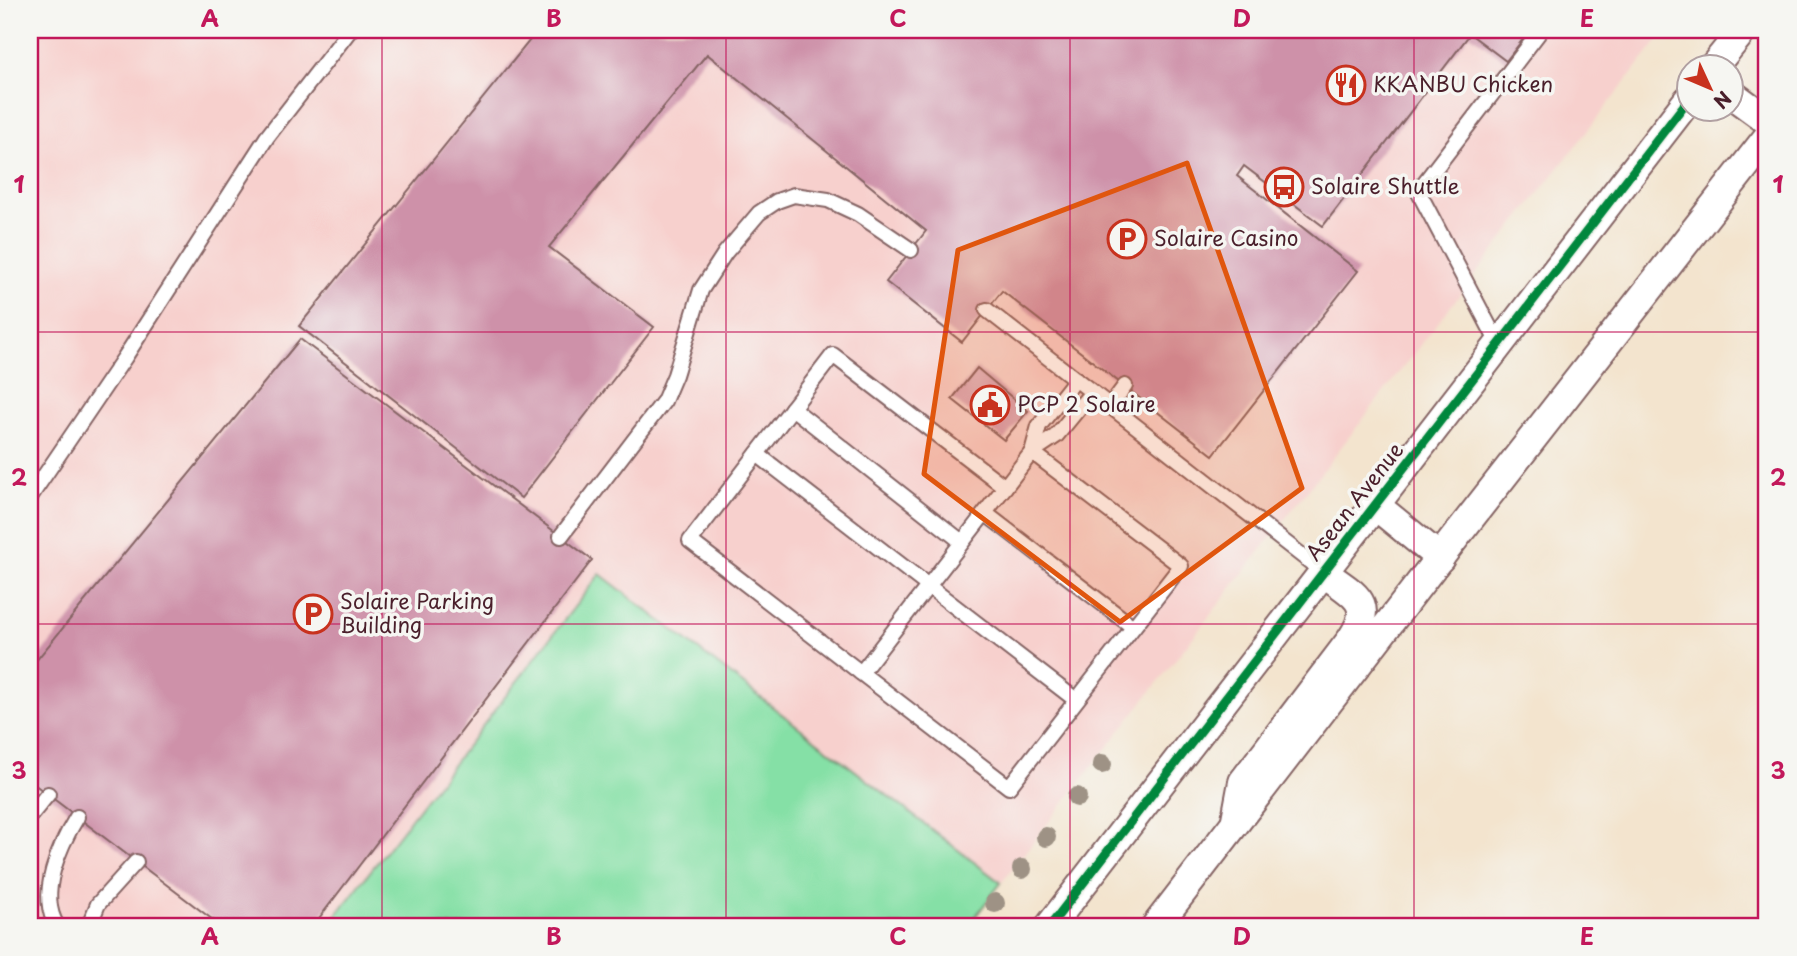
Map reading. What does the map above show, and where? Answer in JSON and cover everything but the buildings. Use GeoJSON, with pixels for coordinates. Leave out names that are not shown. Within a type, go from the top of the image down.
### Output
{"type":"FeatureCollection","features":[{"type":"Feature","properties":{"kind":"street"},"geometry":{"type":"LineString","coordinates":[[1725,52],[1743,30]]}},
{"type":"Feature","properties":{"kind":"street"},"geometry":{"type":"LineString","coordinates":[[1744,103],[1767,120]]}},
{"type":"Feature","properties":{"kind":"street","name":"Asean Avenue"},"geometry":{"type":"LineString","coordinates":[[1050,926],[1674,119]]}},
{"type":"Feature","properties":{"kind":"street"},"geometry":{"type":"LineString","coordinates":[[1156,926],[1767,138]]}},
{"type":"Feature","properties":{"kind":"street"},"geometry":{"type":"LineString","coordinates":[[1376,505],[1440,558]]}},
{"type":"Feature","properties":{"kind":"street"},"geometry":{"type":"LineString","coordinates":[[1235,825],[1243,782],[1351,640],[1363,620],[1363,611],[1357,599],[1323,572]]}},
{"type":"Feature","properties":{"kind":"lane"},"geometry":{"type":"LineString","coordinates":[[30,497],[125,357],[267,137],[350,30]]}},
{"type":"Feature","properties":{"kind":"lane"},"geometry":{"type":"LineString","coordinates":[[1499,345],[1418,191],[1541,30]]}},
{"type":"Feature","properties":{"kind":"lane"},"geometry":{"type":"LineString","coordinates":[[561,536],[664,401],[701,290],[725,253],[759,213],[777,201],[793,195],[828,200],[858,214],[911,250]]}},
{"type":"Feature","properties":{"kind":"lane"},"geometry":{"type":"LineString","coordinates":[[987,310],[1323,572]]}},
{"type":"Feature","properties":{"kind":"lane"},"geometry":{"type":"LineString","coordinates":[[1005,487],[833,355],[690,541],[1009,787],[1181,566],[1032,452]]}},
{"type":"Feature","properties":{"kind":"lane"},"geometry":{"type":"LineString","coordinates":[[1032,452],[1039,426],[1076,379]]}},
{"type":"Feature","properties":{"kind":"lane"},"geometry":{"type":"LineString","coordinates":[[1110,406],[1125,386]]}},
{"type":"Feature","properties":{"kind":"lane"},"geometry":{"type":"LineString","coordinates":[[861,673],[1032,452],[1056,436],[1092,392]]}},
{"type":"Feature","properties":{"kind":"lane"},"geometry":{"type":"LineString","coordinates":[[792,408],[962,542]]}},
{"type":"Feature","properties":{"kind":"lane"},"geometry":{"type":"LineString","coordinates":[[757,454],[1076,700]]}},
{"type":"Feature","properties":{"kind":"lane"},"geometry":{"type":"LineString","coordinates":[[985,513],[1133,626]]}},
{"type":"Feature","properties":{"kind":"lane"},"geometry":{"type":"LineString","coordinates":[[30,816],[48,794]]}},
{"type":"Feature","properties":{"kind":"lane"},"geometry":{"type":"LineString","coordinates":[[57,926],[52,918],[50,893],[53,868],[61,844],[77,817]]}},
{"type":"Feature","properties":{"kind":"lane"},"geometry":{"type":"LineString","coordinates":[[89,926],[98,904],[136,862]]}},
{"type":"Feature","properties":{"kind":"highlighted area"},"geometry":{"type":"Polygon","coordinates":[[[1187,163],[1302,488],[1120,622],[924,474],[958,250],[1187,163]]]}},
{"type":"Feature","properties":{"kind":"shaded area"},"geometry":{"type":"Polygon","coordinates":[[[30,30],[1666,30],[968,926],[30,926],[30,30]]]}},
{"type":"Feature","properties":{"kind":"green space"},"geometry":{"type":"Polygon","coordinates":[[[600,574],[1001,883],[968,926],[328,926],[600,574]]]}},
{"type":"Feature","properties":{"kind":"cycle path"},"geometry":{"type":"LineString","coordinates":[[1050,926],[1674,118]]}},
{"type":"Feature","properties":{"kind":"place","name":"KKANBU Chicken"},"geometry":{"type":"Point","coordinates":[1346,85]}},
{"type":"Feature","properties":{"kind":"place","name":"Solaire Shuttle"},"geometry":{"type":"Point","coordinates":[1284,187]}},
{"type":"Feature","properties":{"kind":"place","name":"Solaire Casino"},"geometry":{"type":"Point","coordinates":[1127,239]}},
{"type":"Feature","properties":{"kind":"place","name":"PCP 2 Solaire"},"geometry":{"type":"Point","coordinates":[990,405]}},
{"type":"Feature","properties":{"kind":"place","name":"Solaire Parking Building"},"geometry":{"type":"Point","coordinates":[313,614]}}]}
